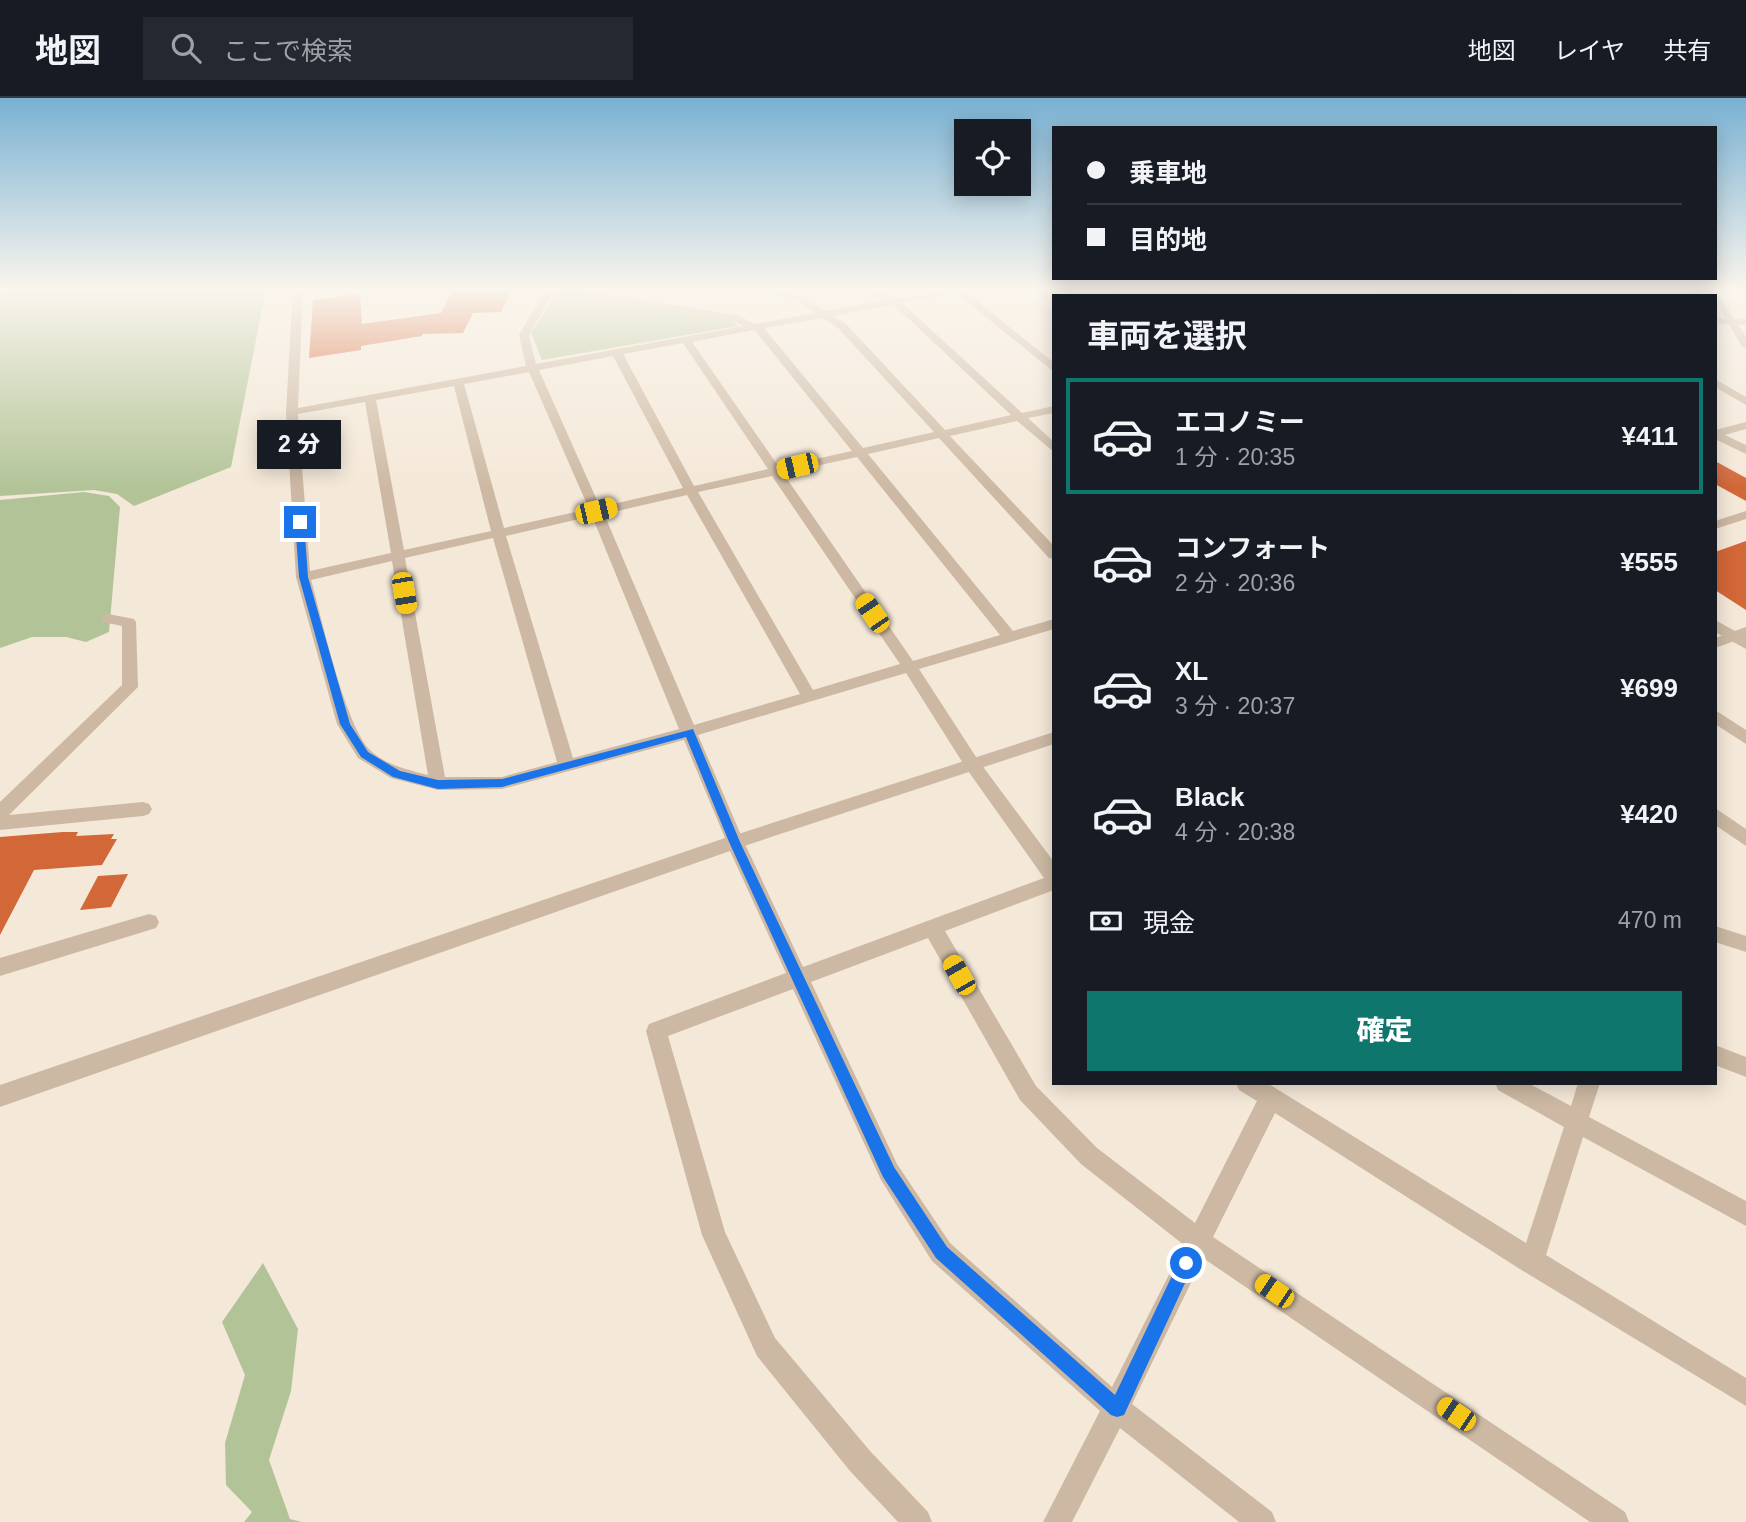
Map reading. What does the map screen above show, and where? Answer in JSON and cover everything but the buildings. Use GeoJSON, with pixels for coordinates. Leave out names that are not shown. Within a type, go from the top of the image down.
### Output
{"type":"FeatureCollection","features":[{"type":"Feature","properties":{"kind":"street"},"geometry":{"type":"LineString","coordinates":[[295,355],[292,412],[303,577],[345,724],[365,754],[397,774],[438,784],[502,783],[690,732],[1052,625]]}},
{"type":"Feature","properties":{"kind":"street"},"geometry":{"type":"LineString","coordinates":[[530,355],[735,842],[889,1172],[941,1252],[1117,1409],[1262,1522]]}},
{"type":"Feature","properties":{"kind":"street"},"geometry":{"type":"LineString","coordinates":[[292,412],[597,355]]}},
{"type":"Feature","properties":{"kind":"street"},"geometry":{"type":"LineString","coordinates":[[618,355],[690,489],[808,695]]}},
{"type":"Feature","properties":{"kind":"street"},"geometry":{"type":"LineString","coordinates":[[696,355],[909,666],[972,764],[1052,877]]}},
{"type":"Feature","properties":{"kind":"street"},"geometry":{"type":"LineString","coordinates":[[778,355],[1009,636]]}},
{"type":"Feature","properties":{"kind":"street"},"geometry":{"type":"LineString","coordinates":[[869,355],[1052,553]]}},
{"type":"Feature","properties":{"kind":"street"},"geometry":{"type":"LineString","coordinates":[[954,355],[1052,447]]}},
{"type":"Feature","properties":{"kind":"street"},"geometry":{"type":"LineString","coordinates":[[1038,355],[1052,367]]}},
{"type":"Feature","properties":{"kind":"street"},"geometry":{"type":"LineString","coordinates":[[458,381],[498,533],[567,766]]}},
{"type":"Feature","properties":{"kind":"street"},"geometry":{"type":"LineString","coordinates":[[1717,383],[1746,402]]}},
{"type":"Feature","properties":{"kind":"street"},"geometry":{"type":"LineString","coordinates":[[370,397],[438,784]]}},
{"type":"Feature","properties":{"kind":"street"},"geometry":{"type":"LineString","coordinates":[[303,577],[1052,409]]}},
{"type":"Feature","properties":{"kind":"street"},"geometry":{"type":"LineString","coordinates":[[1717,433],[1746,425]]}},
{"type":"Feature","properties":{"kind":"street"},"geometry":{"type":"LineString","coordinates":[[1717,435],[1746,450]]}},
{"type":"Feature","properties":{"kind":"street"},"geometry":{"type":"LineString","coordinates":[[1717,524],[1746,515]]}},
{"type":"Feature","properties":{"kind":"street"},"geometry":{"type":"LineString","coordinates":[[0,813],[130,687],[130,621],[108,619]]}},
{"type":"Feature","properties":{"kind":"street"},"geometry":{"type":"LineString","coordinates":[[1717,626],[1742,638]]}},
{"type":"Feature","properties":{"kind":"street"},"geometry":{"type":"LineString","coordinates":[[1717,643],[1742,638]]}},
{"type":"Feature","properties":{"kind":"street"},"geometry":{"type":"LineString","coordinates":[[1717,717],[1746,738]]}},
{"type":"Feature","properties":{"kind":"street"},"geometry":{"type":"LineString","coordinates":[[0,1096],[735,842],[1052,739]]}},
{"type":"Feature","properties":{"kind":"street"},"geometry":{"type":"LineString","coordinates":[[0,823],[143,809]]}},
{"type":"Feature","properties":{"kind":"street"},"geometry":{"type":"LineString","coordinates":[[1717,817],[1746,839]]}},
{"type":"Feature","properties":{"kind":"street"},"geometry":{"type":"LineString","coordinates":[[918,1522],[860,1461],[766,1347],[714,1235],[656,1031],[1052,881]]}},
{"type":"Feature","properties":{"kind":"street"},"geometry":{"type":"LineString","coordinates":[[0,967],[149,922]]}},
{"type":"Feature","properties":{"kind":"street"},"geometry":{"type":"LineString","coordinates":[[932,927],[1028,1093],[1089,1156],[1197,1240],[1615,1522]]}},
{"type":"Feature","properties":{"kind":"street"},"geometry":{"type":"LineString","coordinates":[[1717,935],[1746,944]]}},
{"type":"Feature","properties":{"kind":"street"},"geometry":{"type":"LineString","coordinates":[[1717,1056],[1746,1067]]}},
{"type":"Feature","properties":{"kind":"street"},"geometry":{"type":"LineString","coordinates":[[1250,1085],[1746,1393]]}},
{"type":"Feature","properties":{"kind":"street"},"geometry":{"type":"LineString","coordinates":[[1510,1085],[1746,1214]]}},
{"type":"Feature","properties":{"kind":"street"},"geometry":{"type":"LineString","coordinates":[[1532,1262],[1588,1085]]}},
{"type":"Feature","properties":{"kind":"street"},"geometry":{"type":"LineString","coordinates":[[1057,1522],[1117,1409],[1197,1240],[1270,1099]]}},
{"type":"Feature","properties":{"kind":"green space"},"geometry":{"type":"Polygon","coordinates":[[[0,355],[253,355],[231,467],[134,506],[117,494],[94,490],[0,496],[0,355]]]}},
{"type":"Feature","properties":{"kind":"green space"},"geometry":{"type":"Polygon","coordinates":[[[540,355],[568,355],[542,360],[540,355]]]}},
{"type":"Feature","properties":{"kind":"green space"},"geometry":{"type":"Polygon","coordinates":[[[84,492],[109,496],[120,507],[109,632],[86,642],[66,637],[32,637],[0,648],[0,500],[84,492]]]}},
{"type":"Feature","properties":{"kind":"green space"},"geometry":{"type":"Polygon","coordinates":[[[263,1263],[298,1329],[291,1391],[269,1460],[290,1519],[302,1522],[244,1522],[252,1512],[226,1485],[225,1443],[245,1375],[222,1322],[263,1263]]]}},
{"type":"Feature","properties":{"kind":"route"},"geometry":{"type":"LineString","coordinates":[[300,522],[303,577],[345,724],[365,754],[397,774],[438,784],[502,783],[690,732],[735,842],[889,1172],[941,1252],[1117,1409],[1186,1263]]}}]}
